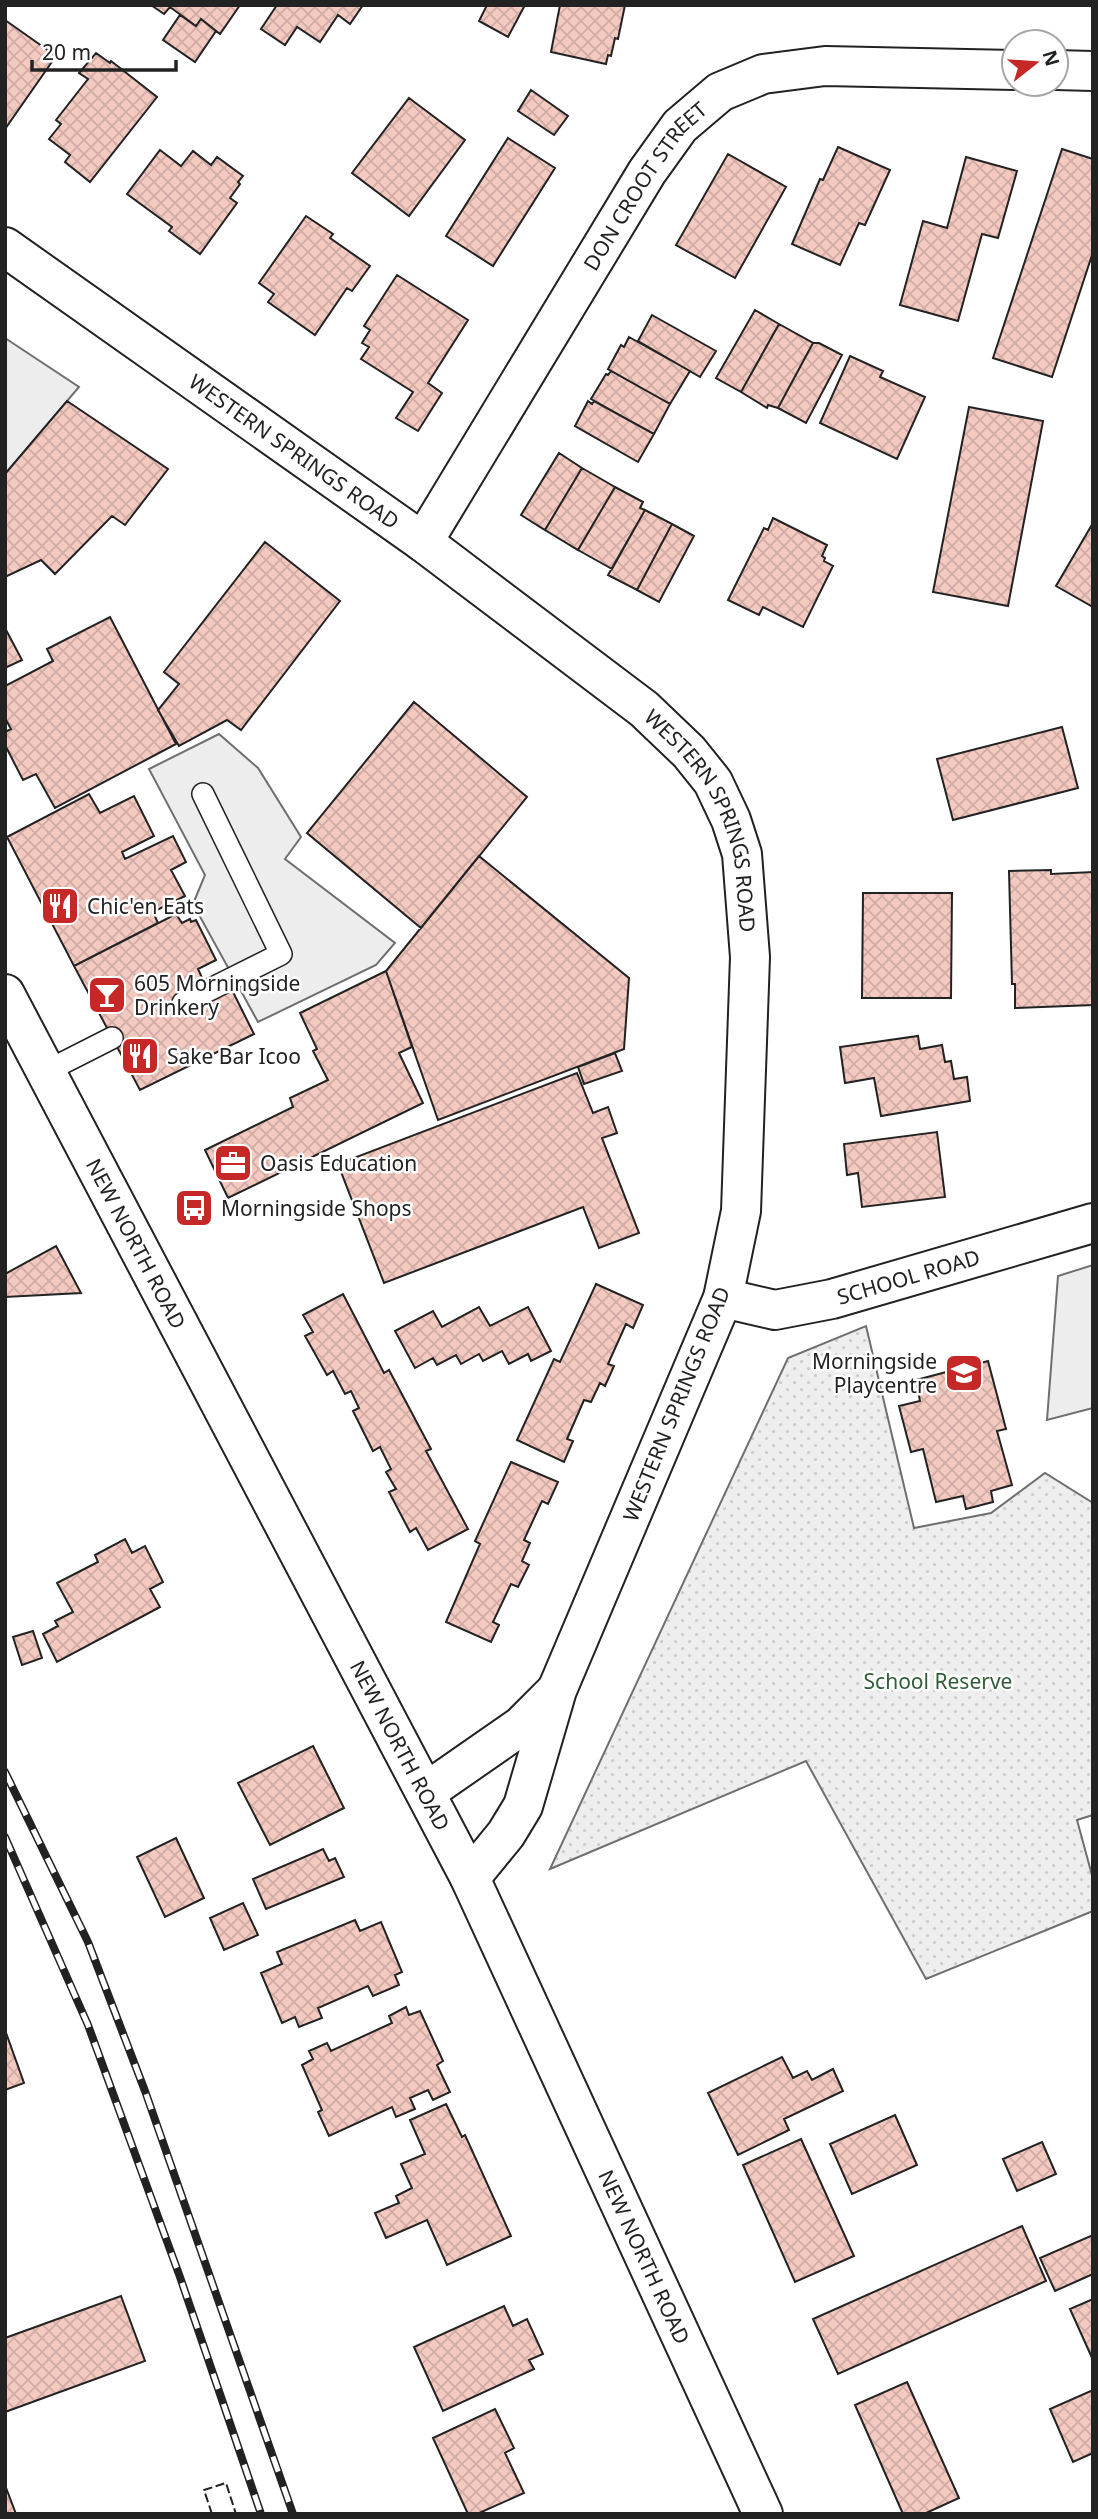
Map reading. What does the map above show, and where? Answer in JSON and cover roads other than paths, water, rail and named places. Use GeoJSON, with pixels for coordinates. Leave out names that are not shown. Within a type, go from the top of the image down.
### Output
{"type":"FeatureCollection","features":[{"type":"Feature","properties":{"kind":"street","name":"DON CROOT STREET"},"geometry":{"type":"LineString","coordinates":[[423,542],[647,172],[680,126],[720,92],[763,74],[825,66],[1000,70]]}},
{"type":"Feature","properties":{"kind":"street"},"geometry":{"type":"LineString","coordinates":[[1070,70],[1093,71]]}},
{"type":"Feature","properties":{"kind":"street","name":"WESTERN SPRINGS ROAD"},"geometry":{"type":"LineString","coordinates":[[5,247],[423,542],[644,709],[690,752],[713,782],[731,820],[742,854],[750,957],[741,1210],[723,1298],[557,1690],[523,1806],[506,1834],[470,1878]]}},
{"type":"Feature","properties":{"kind":"street","name":"NEW NORTH ROAD"},"geometry":{"type":"LineString","coordinates":[[5,994],[470,1878],[763,2514]]}},
{"type":"Feature","properties":{"kind":"street","name":"SCHOOL ROAD"},"geometry":{"type":"LineString","coordinates":[[723,1298],[775,1310],[821,1301],[1093,1223]]}},
{"type":"Feature","properties":{"kind":"street","name":"WESTERN SPRINGS ROAD"},"geometry":{"type":"LineString","coordinates":[[426,1792],[521,1726],[557,1690]]}},
{"type":"Feature","properties":{"kind":"lane"},"geometry":{"type":"LineString","coordinates":[[183,1003],[281,954],[203,794]]}},
{"type":"Feature","properties":{"kind":"lane"},"geometry":{"type":"LineString","coordinates":[[45,1072],[112,1038]]}},
{"type":"Feature","properties":{"kind":"railway"},"geometry":{"type":"LineString","coordinates":[[5,1772],[88,1942],[145,2091],[293,2514]]}},
{"type":"Feature","properties":{"kind":"railway"},"geometry":{"type":"LineString","coordinates":[[5,1837],[88,2025],[180,2277],[261,2514]]}},
{"type":"Feature","properties":{"kind":"place","name":"Chic'en Eats"},"geometry":{"type":"Point","coordinates":[60,906]}},
{"type":"Feature","properties":{"kind":"place","name":"605 Morningside Drinkery"},"geometry":{"type":"Point","coordinates":[107,995]}},
{"type":"Feature","properties":{"kind":"place","name":"Sake Bar Icoo"},"geometry":{"type":"Point","coordinates":[140,1056]}},
{"type":"Feature","properties":{"kind":"place","name":"Oasis Education"},"geometry":{"type":"Point","coordinates":[233,1163]}},
{"type":"Feature","properties":{"kind":"place","name":"Morningside Shops"},"geometry":{"type":"Point","coordinates":[194,1208]}},
{"type":"Feature","properties":{"kind":"place","name":"Morningside Playcentre"},"geometry":{"type":"Point","coordinates":[964,1373]}},
{"type":"Feature","properties":{"kind":"park label","name":"School Reserve"},"geometry":{"type":"Point","coordinates":[938,1681]}}]}
